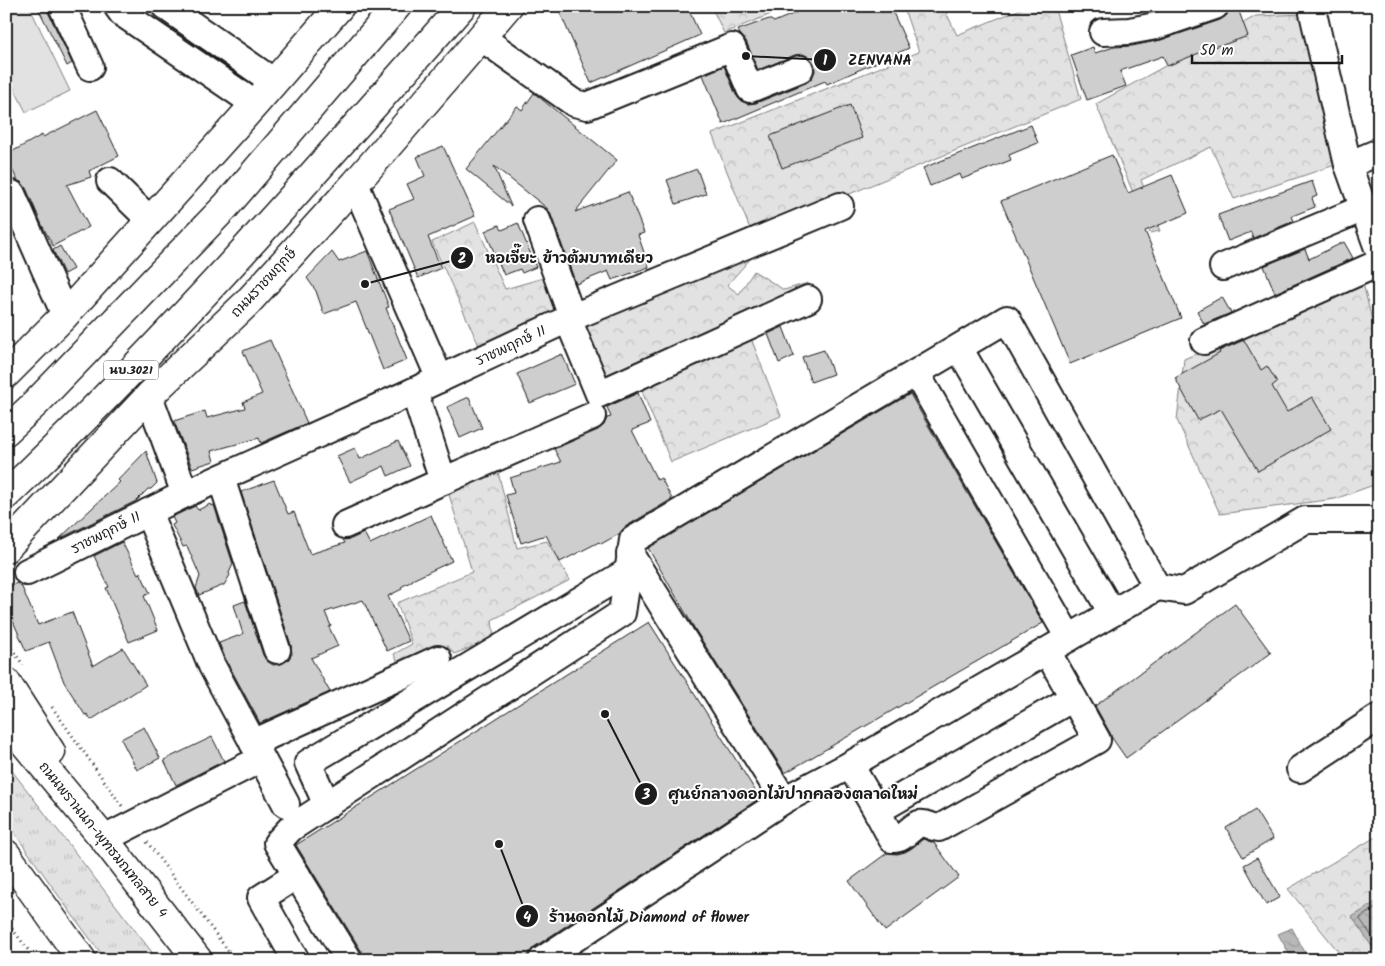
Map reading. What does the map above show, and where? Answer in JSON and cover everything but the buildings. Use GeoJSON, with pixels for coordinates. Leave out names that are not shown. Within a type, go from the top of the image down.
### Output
{"type":"FeatureCollection","features":[{"type":"Feature","properties":{"kind":"main road"},"geometry":{"type":"LineString","coordinates":[[6,385],[65,315],[255,104],[340,6]]}},
{"type":"Feature","properties":{"kind":"main road","name":"นบ.3021"},"geometry":{"type":"LineString","coordinates":[[6,431],[36,403],[226,206],[397,6]]}},
{"type":"Feature","properties":{"kind":"main road","name":"นบ.3021"},"geometry":{"type":"LineString","coordinates":[[6,495],[65,440],[254,242],[462,6]]}},
{"type":"Feature","properties":{"kind":"main road","name":"ถนนราชพฤกษ์"},"geometry":{"type":"LineString","coordinates":[[6,548],[144,401],[246,303],[355,184],[508,6]]}},
{"type":"Feature","properties":{"kind":"main road"},"geometry":{"type":"LineString","coordinates":[[6,374],[65,315]]}},
{"type":"Feature","properties":{"kind":"main road"},"geometry":{"type":"LineString","coordinates":[[6,522],[18,516],[144,401]]}},
{"type":"Feature","properties":{"kind":"main road"},"geometry":{"type":"LineString","coordinates":[[17,677],[104,839]]}},
{"type":"Feature","properties":{"kind":"main road","name":"ถนนพรานนก-พุทธมณฑลสาย 4"},"geometry":{"type":"LineString","coordinates":[[6,721],[104,839],[198,960]]}},
{"type":"Feature","properties":{"kind":"main road"},"geometry":{"type":"LineString","coordinates":[[6,854],[82,960]]}},
{"type":"Feature","properties":{"kind":"main road"},"geometry":{"type":"LineString","coordinates":[[6,883],[72,960]]}},
{"type":"Feature","properties":{"kind":"street"},"geometry":{"type":"LineString","coordinates":[[62,6],[90,67]]}},
{"type":"Feature","properties":{"kind":"street"},"geometry":{"type":"LineString","coordinates":[[117,6],[122,13],[255,104]]}},
{"type":"Feature","properties":{"kind":"street"},"geometry":{"type":"LineString","coordinates":[[165,6],[274,82]]}},
{"type":"Feature","properties":{"kind":"street"},"geometry":{"type":"LineString","coordinates":[[1103,32],[1129,31],[1156,26],[1215,6]]}},
{"type":"Feature","properties":{"kind":"street"},"geometry":{"type":"LineString","coordinates":[[1314,6],[1313,13],[1348,165],[1379,251]]}},
{"type":"Feature","properties":{"kind":"street"},"geometry":{"type":"LineString","coordinates":[[482,38],[574,103],[587,106],[732,48],[750,89],[800,69]]}},
{"type":"Feature","properties":{"kind":"street"},"geometry":{"type":"LineString","coordinates":[[1348,165],[1379,152]]}},
{"type":"Feature","properties":{"kind":"street"},"geometry":{"type":"LineString","coordinates":[[110,181],[150,220]]}},
{"type":"Feature","properties":{"kind":"street"},"geometry":{"type":"LineString","coordinates":[[355,184],[440,379]]}},
{"type":"Feature","properties":{"kind":"street"},"geometry":{"type":"LineString","coordinates":[[12,194],[65,315]]}},
{"type":"Feature","properties":{"kind":"street","name":"ราชพฤกษ์ 11"},"geometry":{"type":"LineString","coordinates":[[27,572],[185,494],[414,392],[570,318],[840,206]]}},
{"type":"Feature","properties":{"kind":"street"},"geometry":{"type":"LineString","coordinates":[[1223,267],[1364,208]]}},
{"type":"Feature","properties":{"kind":"street"},"geometry":{"type":"LineString","coordinates":[[537,220],[570,318],[599,394],[808,299]]}},
{"type":"Feature","properties":{"kind":"street"},"geometry":{"type":"LineString","coordinates":[[1204,341],[1379,263]]}},
{"type":"Feature","properties":{"kind":"street"},"geometry":{"type":"LineString","coordinates":[[349,960],[277,843],[291,828],[622,614],[633,540],[1006,319],[1157,587]]}},
{"type":"Feature","properties":{"kind":"street"},"geometry":{"type":"LineString","coordinates":[[959,348],[1112,613]]}},
{"type":"Feature","properties":{"kind":"street"},"geometry":{"type":"LineString","coordinates":[[916,373],[1070,638]]}},
{"type":"Feature","properties":{"kind":"street"},"geometry":{"type":"LineString","coordinates":[[414,392],[443,481]]}},
{"type":"Feature","properties":{"kind":"street"},"geometry":{"type":"LineString","coordinates":[[144,401],[185,494]]}},
{"type":"Feature","properties":{"kind":"street"},"geometry":{"type":"LineString","coordinates":[[345,525],[592,416]]}},
{"type":"Feature","properties":{"kind":"street"},"geometry":{"type":"LineString","coordinates":[[221,478],[277,650]]}},
{"type":"Feature","properties":{"kind":"street"},"geometry":{"type":"LineString","coordinates":[[148,512],[250,755],[286,804]]}},
{"type":"Feature","properties":{"kind":"street"},"geometry":{"type":"LineString","coordinates":[[542,960],[784,800],[850,765],[1157,587],[1184,591],[1304,520],[1379,520]]}},
{"type":"Feature","properties":{"kind":"street"},"geometry":{"type":"LineString","coordinates":[[629,563],[784,800]]}},
{"type":"Feature","properties":{"kind":"street"},"geometry":{"type":"LineString","coordinates":[[327,805],[308,763],[629,563]]}},
{"type":"Feature","properties":{"kind":"street"},"geometry":{"type":"LineString","coordinates":[[850,765],[892,839],[898,840],[918,824],[926,824],[933,828],[938,828],[1097,740],[1047,651]]}},
{"type":"Feature","properties":{"kind":"street"},"geometry":{"type":"LineString","coordinates":[[104,839],[134,824],[250,755],[438,658]]}},
{"type":"Feature","properties":{"kind":"street"},"geometry":{"type":"LineString","coordinates":[[877,811],[1073,698]]}},
{"type":"Feature","properties":{"kind":"street"},"geometry":{"type":"LineString","coordinates":[[1300,769],[1379,716]]}},
{"type":"Feature","properties":{"kind":"street"},"geometry":{"type":"LineString","coordinates":[[296,960],[260,898],[297,875]]}},
{"type":"Feature","properties":{"kind":"path"},"geometry":{"type":"LineString","coordinates":[[6,640],[17,677]]}},
{"type":"Feature","properties":{"kind":"path"},"geometry":{"type":"LineString","coordinates":[[51,704],[162,864],[235,960]]}},
{"type":"Feature","properties":{"kind":"path"},"geometry":{"type":"LineString","coordinates":[[6,920],[36,960]]}},
{"type":"Feature","properties":{"kind":"green space"},"geometry":{"type":"Polygon","coordinates":[[[29,6],[70,91],[26,112],[6,72],[6,7],[29,6]]]}},
{"type":"Feature","properties":{"kind":"green space"},"geometry":{"type":"Polygon","coordinates":[[[711,6],[791,6],[724,33],[711,6]]]}},
{"type":"Feature","properties":{"kind":"green space"},"geometry":{"type":"Polygon","coordinates":[[[903,6],[943,6],[957,35],[1028,6],[1054,6],[1081,99],[752,234],[712,134],[919,52],[903,6]]]}},
{"type":"Feature","properties":{"kind":"green space"},"geometry":{"type":"Polygon","coordinates":[[[1304,14],[1315,82],[1338,164],[1234,199],[1211,147],[1141,180],[1160,231],[1150,233],[1096,104],[1256,16],[1304,14]]]}},
{"type":"Feature","properties":{"kind":"green space"},"geometry":{"type":"Polygon","coordinates":[[[475,222],[505,289],[550,276],[561,312],[481,350],[432,242],[475,222]]]}},
{"type":"Feature","properties":{"kind":"green space"},"geometry":{"type":"Polygon","coordinates":[[[761,247],[727,285],[739,294],[754,271],[784,290],[808,283],[808,299],[605,384],[576,324],[761,247]]]}},
{"type":"Feature","properties":{"kind":"green space"},"geometry":{"type":"Polygon","coordinates":[[[1363,283],[1379,349],[1379,483],[1335,499],[1220,514],[1177,420],[1184,359],[1363,283]]]}},
{"type":"Feature","properties":{"kind":"green space"},"geometry":{"type":"Polygon","coordinates":[[[749,333],[781,416],[671,462],[639,384],[749,333]]]}},
{"type":"Feature","properties":{"kind":"green space"},"geometry":{"type":"Polygon","coordinates":[[[497,468],[517,548],[547,541],[570,580],[492,620],[494,639],[454,654],[448,646],[400,667],[394,654],[412,644],[397,603],[472,572],[448,491],[497,468]]]}},
{"type":"Feature","properties":{"kind":"green space"},"geometry":{"type":"Polygon","coordinates":[[[6,763],[158,960],[106,960],[6,821],[6,763]]]}},
{"type":"Feature","properties":{"kind":"green space"},"geometry":{"type":"Polygon","coordinates":[[[1379,835],[1379,960],[1345,960],[1288,889],[1379,835]]]}},
{"type":"Feature","properties":{"kind":"water"},"geometry":{"type":"Polygon","coordinates":[[[1379,900],[1379,957],[1352,917],[1379,900]]]}},
{"type":"Feature","properties":{"kind":"water"},"geometry":{"type":"Polygon","coordinates":[[[1292,928],[1309,960],[1293,960],[1278,934],[1292,928]]]}},
{"type":"Feature","properties":{"kind":"place","name":"ZENVANA"},"geometry":{"type":"Point","coordinates":[746,56]}},
{"type":"Feature","properties":{"kind":"place","name":"หอเจี๊ยะ ข้าวต้มบาทเดียว"},"geometry":{"type":"Point","coordinates":[365,284]}},
{"type":"Feature","properties":{"kind":"place","name":"ศูนย์กลางดอกไม้ปากคลองตลาดใหม่"},"geometry":{"type":"Point","coordinates":[605,714]}},
{"type":"Feature","properties":{"kind":"place","name":"ร้านดอกไม้ Diamond of flower"},"geometry":{"type":"Point","coordinates":[499,844]}}]}
